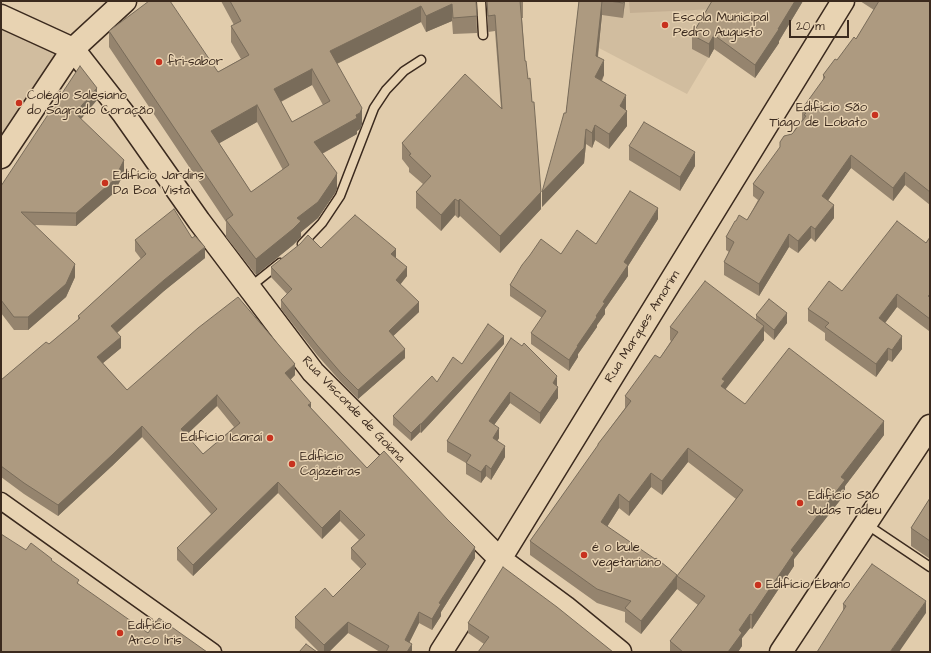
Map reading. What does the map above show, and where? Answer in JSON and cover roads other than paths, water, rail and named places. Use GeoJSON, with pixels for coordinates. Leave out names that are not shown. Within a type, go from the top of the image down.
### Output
{"type":"FeatureCollection","features":[{"type":"Feature","properties":{"kind":"street"},"geometry":{"type":"LineString","coordinates":[[1,157],[73,49],[125,1]]}},
{"type":"Feature","properties":{"kind":"street","name":"Rua Marques Amorim"},"geometry":{"type":"LineString","coordinates":[[441,652],[500,559],[843,1]]}},
{"type":"Feature","properties":{"kind":"street"},"geometry":{"type":"LineString","coordinates":[[1,16],[73,49]]}},
{"type":"Feature","properties":{"kind":"street","name":"Rua Visconde de Goiana"},"geometry":{"type":"LineString","coordinates":[[73,49],[122,113],[199,221],[313,372],[500,559],[620,652]]}},
{"type":"Feature","properties":{"kind":"street"},"geometry":{"type":"LineString","coordinates":[[781,652],[930,426]]}},
{"type":"Feature","properties":{"kind":"street"},"geometry":{"type":"LineString","coordinates":[[1,501],[213,652]]}},
{"type":"Feature","properties":{"kind":"lane"},"geometry":{"type":"LineString","coordinates":[[481,1],[483,35]]}},
{"type":"Feature","properties":{"kind":"lane"},"geometry":{"type":"LineString","coordinates":[[298,249],[322,223],[340,196],[374,108],[386,90],[404,71],[421,60]]}},
{"type":"Feature","properties":{"kind":"lane"},"geometry":{"type":"LineString","coordinates":[[249,287],[286,258]]}},
{"type":"Feature","properties":{"kind":"lane"},"geometry":{"type":"LineString","coordinates":[[866,524],[930,567]]}},
{"type":"Feature","properties":{"kind":"place","name":"Escola Municipal Pedro Augusto"},"geometry":{"type":"Point","coordinates":[665,25]}},
{"type":"Feature","properties":{"kind":"place","name":"fri-sabor"},"geometry":{"type":"Point","coordinates":[159,62]}},
{"type":"Feature","properties":{"kind":"place","name":"Colégio Salesiano do Sagrado Coração"},"geometry":{"type":"Point","coordinates":[19,103]}},
{"type":"Feature","properties":{"kind":"place","name":"Edifício São Tiago de Lobato"},"geometry":{"type":"Point","coordinates":[875,115]}},
{"type":"Feature","properties":{"kind":"place","name":"Edifício Jardins Da Boa Vista"},"geometry":{"type":"Point","coordinates":[105,183]}},
{"type":"Feature","properties":{"kind":"place","name":"Edifício Icaraí"},"geometry":{"type":"Point","coordinates":[270,438]}},
{"type":"Feature","properties":{"kind":"place","name":"Edifício Cajazeiras"},"geometry":{"type":"Point","coordinates":[292,464]}},
{"type":"Feature","properties":{"kind":"place","name":"Edifício São Judas Tadeu"},"geometry":{"type":"Point","coordinates":[800,503]}},
{"type":"Feature","properties":{"kind":"place","name":"é o bule vegetariano"},"geometry":{"type":"Point","coordinates":[584,555]}},
{"type":"Feature","properties":{"kind":"place","name":"Edifício Ébano"},"geometry":{"type":"Point","coordinates":[758,585]}},
{"type":"Feature","properties":{"kind":"place","name":"Edifício Arco Íris"},"geometry":{"type":"Point","coordinates":[120,633]}}]}
